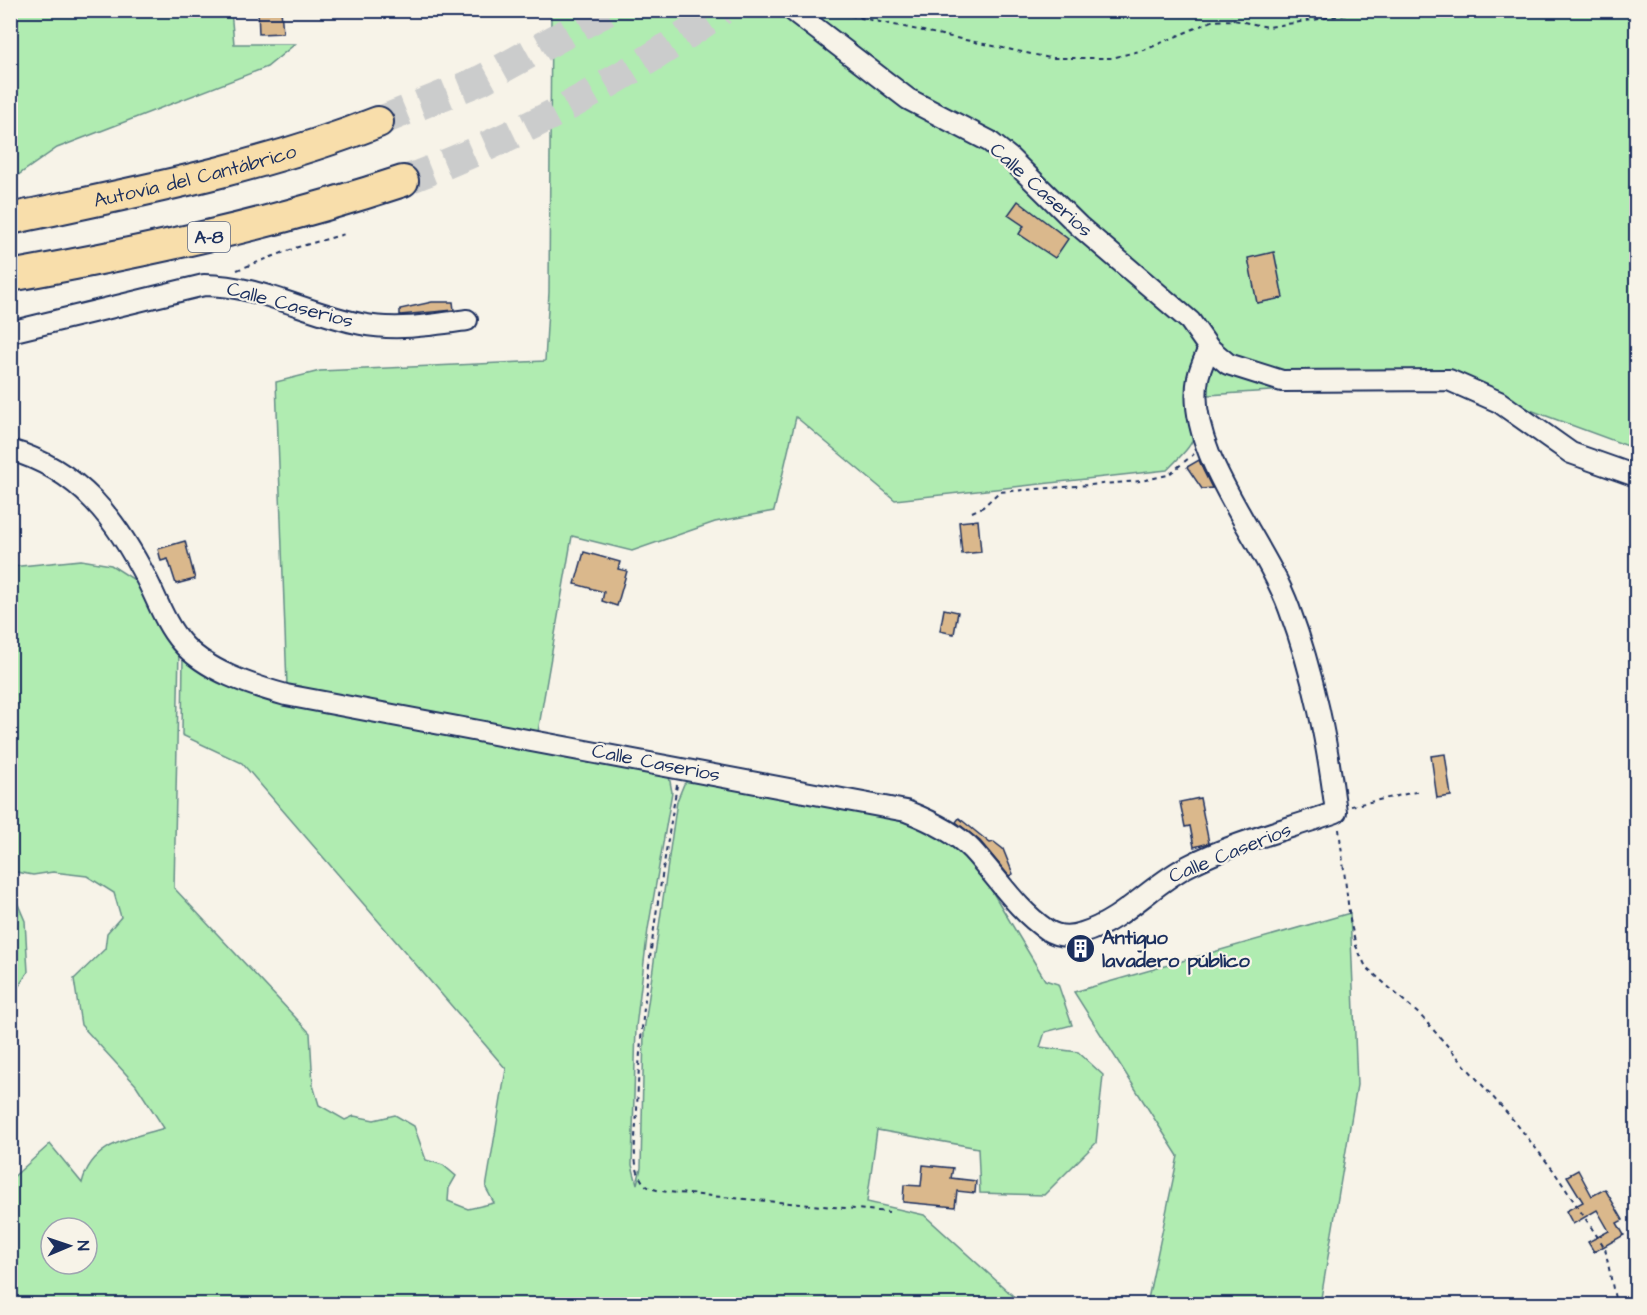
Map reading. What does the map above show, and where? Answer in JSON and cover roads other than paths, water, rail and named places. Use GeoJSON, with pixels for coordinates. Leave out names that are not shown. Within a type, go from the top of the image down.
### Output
{"type":"FeatureCollection","features":[{"type":"Feature","properties":{"kind":"highway","name":"Autovía del Cantábrico"},"geometry":{"type":"LineString","coordinates":[[10,219],[241,168],[309,148],[378,123]]}},
{"type":"Feature","properties":{"kind":"highway","name":"A-8"},"geometry":{"type":"LineString","coordinates":[[10,276],[204,238],[309,212],[403,181]]}},
{"type":"Feature","properties":{"kind":"street","name":"Calle Caserios"},"geometry":{"type":"LineString","coordinates":[[794,12],[908,99],[989,141],[1010,157],[1079,226],[1190,321],[1209,348],[1228,364],[1282,381],[1449,380],[1499,402],[1571,453],[1636,476]]}},
{"type":"Feature","properties":{"kind":"street","name":"Calle Caserios"},"geometry":{"type":"LineString","coordinates":[[10,332],[179,289],[214,285],[233,287],[335,318],[372,326],[405,327],[467,320]]}},
{"type":"Feature","properties":{"kind":"street","name":"Calle Caserios"},"geometry":{"type":"LineString","coordinates":[[10,450],[36,458],[60,473],[101,505],[122,531],[165,618],[180,641],[216,668],[249,684],[286,695],[681,767],[906,811],[935,823],[971,849],[1035,921],[1050,932],[1063,936],[1083,933],[1105,923],[1162,880],[1192,864],[1336,812],[1327,739],[1316,692],[1278,577],[1213,465],[1201,434],[1197,379],[1209,348]]}},
{"type":"Feature","properties":{"kind":"tunnel"},"geometry":{"type":"LineString","coordinates":[[378,122],[481,80],[609,10]]}},
{"type":"Feature","properties":{"kind":"tunnel"},"geometry":{"type":"LineString","coordinates":[[403,181],[487,146],[568,106],[646,61],[722,10]]}},
{"type":"Feature","properties":{"kind":"place","name":"Antiguo lavadero público"},"geometry":{"type":"Point","coordinates":[1081,949]}}]}
